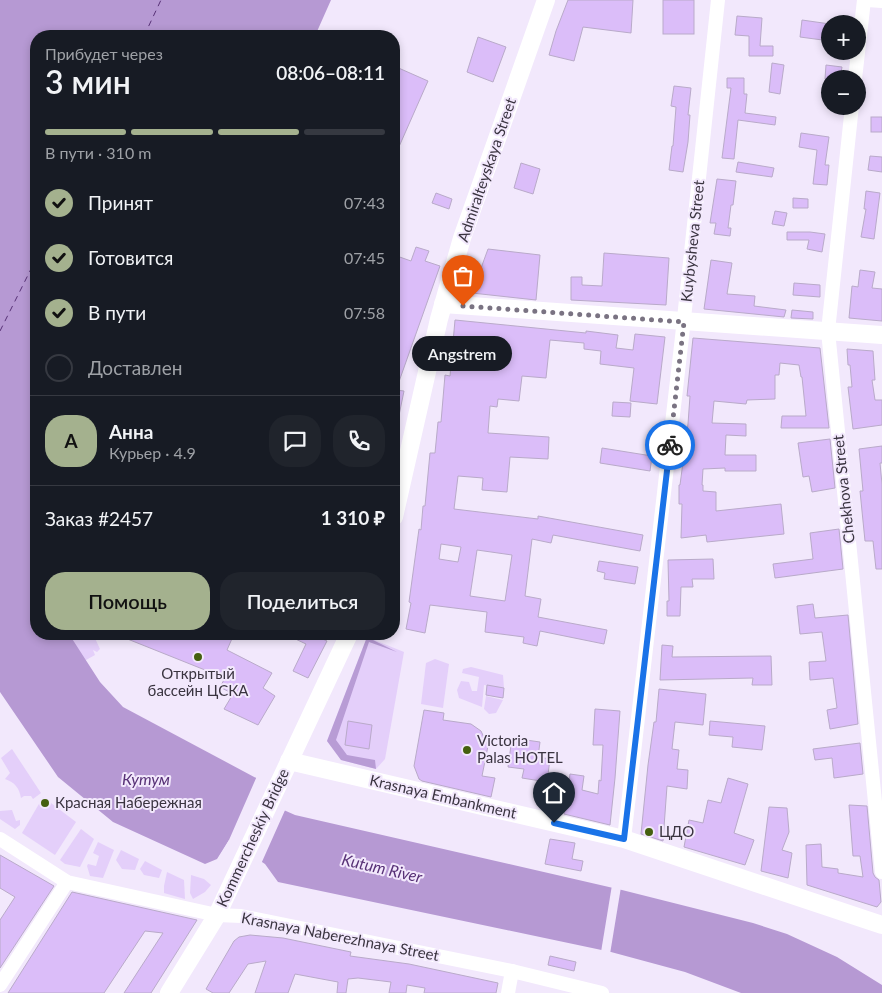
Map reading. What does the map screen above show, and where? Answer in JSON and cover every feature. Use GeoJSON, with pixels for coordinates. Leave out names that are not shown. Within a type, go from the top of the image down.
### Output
{"type":"FeatureCollection","features":[{"type":"Feature","properties":{"kind":"main road","name":"Admiralteyskaya Street"},"geometry":{"type":"LineString","coordinates":[[400,491],[443,304],[462,238],[546,0]]}},
{"type":"Feature","properties":{"kind":"main road"},"geometry":{"type":"LineString","coordinates":[[443,304],[882,335]]}},
{"type":"Feature","properties":{"kind":"main road"},"geometry":{"type":"LineString","coordinates":[[285,769],[346,640]]}},
{"type":"Feature","properties":{"kind":"main road","name":"Krasnaya Embankment"},"geometry":{"type":"LineString","coordinates":[[285,769],[624,839],[882,925]]}},
{"type":"Feature","properties":{"kind":"main road","name":"Kommercheskiy Bridge"},"geometry":{"type":"LineString","coordinates":[[216,915],[285,769]]}},
{"type":"Feature","properties":{"kind":"main road"},"geometry":{"type":"LineString","coordinates":[[169,993],[216,915]]}},
{"type":"Feature","properties":{"kind":"street","name":"Kuybysheva Street"},"geometry":{"type":"LineString","coordinates":[[624,839],[684,322],[718,0]]}},
{"type":"Feature","properties":{"kind":"street"},"geometry":{"type":"LineString","coordinates":[[856,70],[866,0],[882,1]]}},
{"type":"Feature","properties":{"kind":"street","name":"Chekhova Street"},"geometry":{"type":"LineString","coordinates":[[851,115],[828,331],[878,805],[882,872]]}},
{"type":"Feature","properties":{"kind":"street","name":"Krasnaya Naberezhnaya Street"},"geometry":{"type":"LineString","coordinates":[[0,839],[67,882],[216,915],[241,916],[512,971],[602,993]]}},
{"type":"Feature","properties":{"kind":"street"},"geometry":{"type":"LineString","coordinates":[[0,985],[67,882]]}},
{"type":"Feature","properties":{"kind":"street"},"geometry":{"type":"LineString","coordinates":[[508,993],[512,971]]}},
{"type":"Feature","properties":{"kind":"shaded area"},"geometry":{"type":"Polygon","coordinates":[[[52,640],[96,640],[100,649],[97,652],[93,650],[95,655],[86,660],[52,640]]]}},
{"type":"Feature","properties":{"kind":"shaded area"},"geometry":{"type":"Polygon","coordinates":[[[366,640],[374,640],[404,652],[385,759],[376,769],[341,760],[327,741],[366,640]]]}},
{"type":"Feature","properties":{"kind":"shaded area"},"geometry":{"type":"Polygon","coordinates":[[[366,640],[373,640],[397,652],[369,642],[336,740],[347,755],[375,760],[376,769],[341,760],[327,741],[366,640]]]}},
{"type":"Feature","properties":{"kind":"shaded area"},"geometry":{"type":"Polygon","coordinates":[[[435,659],[449,664],[443,708],[421,704],[426,663],[435,659]]]}},
{"type":"Feature","properties":{"kind":"shaded area"},"geometry":{"type":"Polygon","coordinates":[[[471,667],[503,675],[504,688],[484,685],[482,707],[459,698],[457,690],[461,681],[469,682],[472,691],[477,691],[479,677],[462,673],[463,669],[471,667]]]}},
{"type":"Feature","properties":{"kind":"shaded area"},"geometry":{"type":"Polygon","coordinates":[[[486,696],[503,700],[496,713],[489,714],[484,709],[486,696]]]}},
{"type":"Feature","properties":{"kind":"shaded area"},"geometry":{"type":"Polygon","coordinates":[[[12,749],[41,793],[33,799],[31,796],[21,798],[16,786],[5,779],[10,773],[1,758],[12,749]]]}},
{"type":"Feature","properties":{"kind":"shaded area"},"geometry":{"type":"Polygon","coordinates":[[[43,797],[76,822],[55,855],[22,833],[43,797]]]}},
{"type":"Feature","properties":{"kind":"shaded area"},"geometry":{"type":"Polygon","coordinates":[[[12,810],[16,821],[20,820],[20,825],[15,829],[0,819],[0,811],[12,810]]]}},
{"type":"Feature","properties":{"kind":"shaded area"},"geometry":{"type":"Polygon","coordinates":[[[81,829],[94,839],[80,867],[65,864],[60,860],[81,829]]]}},
{"type":"Feature","properties":{"kind":"shaded area"},"geometry":{"type":"Polygon","coordinates":[[[98,842],[114,850],[103,878],[90,876],[87,866],[88,864],[96,866],[99,856],[93,853],[98,842]]]}},
{"type":"Feature","properties":{"kind":"shaded area"},"geometry":{"type":"Polygon","coordinates":[[[121,850],[139,859],[135,870],[122,869],[116,860],[121,850]]]}},
{"type":"Feature","properties":{"kind":"shaded area"},"geometry":{"type":"Polygon","coordinates":[[[145,861],[162,870],[159,878],[144,875],[140,869],[145,861]]]}},
{"type":"Feature","properties":{"kind":"shaded area"},"geometry":{"type":"Polygon","coordinates":[[[167,872],[184,880],[185,899],[164,893],[167,872]]]}},
{"type":"Feature","properties":{"kind":"shaded area"},"geometry":{"type":"Polygon","coordinates":[[[191,875],[204,879],[211,885],[205,892],[193,899],[190,893],[191,875]]]}},
{"type":"Feature","properties":{"kind":"water","name":"Кутум"},"geometry":{"type":"Polygon","coordinates":[[[0,0],[331,0],[318,30],[30,30],[30,640],[73,640],[100,682],[123,707],[273,787],[268,803],[295,815],[622,890],[753,923],[787,934],[837,957],[882,985],[882,993],[741,993],[685,972],[611,952],[278,882],[265,864],[229,840],[217,859],[205,864],[113,822],[58,777],[0,692],[0,0]]]}},
{"type":"Feature","properties":{"kind":"pier"},"geometry":{"type":"Polygon","coordinates":[[[257,776],[275,785],[271,801],[286,808],[261,864],[230,843],[216,862],[229,840],[257,776]]]}},
{"type":"Feature","properties":{"kind":"pier"},"geometry":{"type":"Polygon","coordinates":[[[612,885],[621,887],[610,954],[601,952],[612,885]]]}},
{"type":"Feature","properties":{"kind":"building"},"geometry":{"type":"Polygon","coordinates":[[[568,0],[633,0],[631,33],[583,27],[574,61],[549,55],[568,0]]]}},
{"type":"Feature","properties":{"kind":"building"},"geometry":{"type":"Polygon","coordinates":[[[663,0],[694,0],[694,34],[663,34],[663,0]]]}},
{"type":"Feature","properties":{"kind":"building"},"geometry":{"type":"Polygon","coordinates":[[[737,16],[762,18],[760,46],[773,46],[773,56],[749,56],[749,36],[735,35],[737,16]]]}},
{"type":"Feature","properties":{"kind":"building"},"geometry":{"type":"Polygon","coordinates":[[[802,20],[821,23],[821,40],[800,37],[802,20]]]}},
{"type":"Feature","properties":{"kind":"building"},"geometry":{"type":"Polygon","coordinates":[[[478,37],[506,47],[493,82],[467,72],[478,37]]]}},
{"type":"Feature","properties":{"kind":"building"},"geometry":{"type":"Polygon","coordinates":[[[772,63],[784,65],[780,94],[769,92],[772,63]]]}},
{"type":"Feature","properties":{"kind":"building"},"geometry":{"type":"Polygon","coordinates":[[[826,65],[842,67],[842,70],[826,70],[826,65]]]}},
{"type":"Feature","properties":{"kind":"building"},"geometry":{"type":"Polygon","coordinates":[[[400,69],[428,81],[400,144],[400,69]]]}},
{"type":"Feature","properties":{"kind":"building"},"geometry":{"type":"Polygon","coordinates":[[[727,78],[744,78],[744,94],[747,94],[745,113],[776,117],[775,125],[738,120],[734,159],[722,158],[731,88],[727,88],[727,78]]]}},
{"type":"Feature","properties":{"kind":"building"},"geometry":{"type":"Polygon","coordinates":[[[674,86],[691,88],[688,142],[683,172],[669,170],[676,107],[671,106],[674,86]]]}},
{"type":"Feature","properties":{"kind":"building"},"geometry":{"type":"Polygon","coordinates":[[[871,117],[882,117],[882,132],[871,132],[871,117]]]}},
{"type":"Feature","properties":{"kind":"building"},"geometry":{"type":"Polygon","coordinates":[[[801,133],[829,137],[825,165],[829,165],[827,185],[813,184],[817,150],[799,147],[801,133]]]}},
{"type":"Feature","properties":{"kind":"building"},"geometry":{"type":"Polygon","coordinates":[[[870,156],[882,157],[882,172],[868,170],[870,156]]]}},
{"type":"Feature","properties":{"kind":"building"},"geometry":{"type":"Polygon","coordinates":[[[738,162],[774,168],[772,177],[736,172],[738,162]]]}},
{"type":"Feature","properties":{"kind":"building"},"geometry":{"type":"Polygon","coordinates":[[[521,163],[540,169],[533,194],[514,188],[521,163]]]}},
{"type":"Feature","properties":{"kind":"building"},"geometry":{"type":"Polygon","coordinates":[[[717,179],[736,181],[728,228],[731,228],[730,236],[714,234],[716,223],[710,223],[717,179]]]}},
{"type":"Feature","properties":{"kind":"building"},"geometry":{"type":"Polygon","coordinates":[[[866,191],[880,193],[874,239],[861,237],[866,209],[864,209],[866,191]]]}},
{"type":"Feature","properties":{"kind":"building"},"geometry":{"type":"Polygon","coordinates":[[[436,193],[452,199],[449,209],[432,203],[436,193]]]}},
{"type":"Feature","properties":{"kind":"building"},"geometry":{"type":"Polygon","coordinates":[[[793,198],[808,199],[808,208],[793,208],[793,198]]]}},
{"type":"Feature","properties":{"kind":"building"},"geometry":{"type":"Polygon","coordinates":[[[775,211],[787,213],[784,226],[772,224],[775,211]]]}},
{"type":"Feature","properties":{"kind":"building"},"geometry":{"type":"Polygon","coordinates":[[[787,232],[825,234],[822,252],[807,249],[809,240],[787,240],[787,232]]]}},
{"type":"Feature","properties":{"kind":"building"},"geometry":{"type":"Polygon","coordinates":[[[416,247],[429,251],[425,261],[440,266],[400,379],[400,257],[411,261],[416,247]]]}},
{"type":"Feature","properties":{"kind":"building"},"geometry":{"type":"Polygon","coordinates":[[[488,249],[540,255],[536,300],[472,293],[488,249]]]}},
{"type":"Feature","properties":{"kind":"building"},"geometry":{"type":"Polygon","coordinates":[[[604,253],[669,258],[666,305],[571,300],[571,277],[582,277],[582,285],[602,286],[604,253]]]}},
{"type":"Feature","properties":{"kind":"building"},"geometry":{"type":"Polygon","coordinates":[[[711,260],[732,263],[727,294],[755,296],[754,306],[786,310],[784,317],[704,309],[711,260]]]}},
{"type":"Feature","properties":{"kind":"building"},"geometry":{"type":"Polygon","coordinates":[[[860,270],[875,272],[872,288],[882,289],[882,321],[849,318],[852,286],[858,287],[860,270]]]}},
{"type":"Feature","properties":{"kind":"building"},"geometry":{"type":"Polygon","coordinates":[[[794,283],[820,285],[820,297],[793,295],[794,283]]]}},
{"type":"Feature","properties":{"kind":"building"},"geometry":{"type":"Polygon","coordinates":[[[792,310],[813,312],[813,319],[791,318],[792,310]]]}},
{"type":"Feature","properties":{"kind":"building"},"geometry":{"type":"Polygon","coordinates":[[[455,320],[618,335],[616,348],[633,350],[635,334],[665,337],[657,404],[630,401],[634,368],[600,364],[601,351],[584,349],[584,343],[550,340],[546,378],[522,376],[519,401],[498,399],[497,407],[490,406],[488,433],[549,437],[548,459],[510,457],[507,492],[482,490],[483,478],[458,476],[454,509],[538,519],[538,516],[643,535],[640,551],[553,535],[551,543],[532,539],[525,596],[541,599],[538,617],[607,630],[604,644],[540,631],[537,646],[523,643],[524,637],[485,632],[487,612],[430,605],[425,633],[406,629],[411,603],[409,602],[419,529],[421,530],[423,506],[425,506],[430,453],[435,453],[438,422],[441,422],[445,375],[450,376],[455,320]],[[441,544],[439,559],[458,562],[461,547],[441,544]],[[477,550],[470,596],[505,601],[512,555],[477,550]]]}},
{"type":"Feature","properties":{"kind":"building"},"geometry":{"type":"Polygon","coordinates":[[[693,338],[820,348],[829,428],[781,428],[782,416],[806,416],[799,365],[780,363],[779,375],[775,375],[775,399],[747,400],[746,404],[714,401],[712,423],[746,424],[746,436],[726,435],[725,455],[756,455],[756,471],[725,471],[725,468],[703,469],[703,491],[716,492],[716,511],[781,504],[784,534],[707,542],[706,535],[681,538],[682,504],[679,504],[679,485],[688,424],[690,396],[687,396],[693,338]]]}},
{"type":"Feature","properties":{"kind":"building"},"geometry":{"type":"Polygon","coordinates":[[[847,349],[873,351],[875,380],[872,380],[875,400],[882,400],[882,425],[853,429],[848,387],[852,387],[847,349]]]}},
{"type":"Feature","properties":{"kind":"building"},"geometry":{"type":"Polygon","coordinates":[[[400,390],[404,391],[400,410],[400,390]]]}},
{"type":"Feature","properties":{"kind":"building"},"geometry":{"type":"Polygon","coordinates":[[[613,402],[631,403],[630,417],[612,416],[613,402]]]}},
{"type":"Feature","properties":{"kind":"building"},"geometry":{"type":"Polygon","coordinates":[[[830,439],[835,488],[812,492],[809,476],[803,477],[798,443],[830,439]]]}},
{"type":"Feature","properties":{"kind":"building"},"geometry":{"type":"Polygon","coordinates":[[[882,446],[882,463],[880,463],[882,484],[882,569],[876,569],[873,541],[865,541],[860,491],[863,491],[859,449],[882,446]]]}},
{"type":"Feature","properties":{"kind":"building"},"geometry":{"type":"Polygon","coordinates":[[[602,448],[652,456],[650,471],[600,463],[602,448]]]}},
{"type":"Feature","properties":{"kind":"building"},"geometry":{"type":"Polygon","coordinates":[[[839,529],[843,569],[775,578],[773,564],[813,559],[810,533],[839,529]]]}},
{"type":"Feature","properties":{"kind":"building"},"geometry":{"type":"Polygon","coordinates":[[[713,559],[714,579],[692,579],[693,587],[681,587],[680,616],[667,616],[667,601],[669,601],[668,560],[713,559]]]}},
{"type":"Feature","properties":{"kind":"building"},"geometry":{"type":"Polygon","coordinates":[[[599,561],[638,567],[635,584],[604,579],[605,573],[597,571],[599,561]]]}},
{"type":"Feature","properties":{"kind":"building"},"geometry":{"type":"Polygon","coordinates":[[[813,604],[815,618],[848,615],[858,724],[830,729],[827,710],[837,708],[833,678],[810,680],[809,662],[826,661],[822,632],[800,634],[797,606],[813,604]]]}},
{"type":"Feature","properties":{"kind":"building"},"geometry":{"type":"Polygon","coordinates":[[[130,640],[231,640],[227,650],[272,673],[263,688],[275,696],[258,725],[224,709],[233,694],[220,687],[225,678],[130,640]]]}},
{"type":"Feature","properties":{"kind":"building"},"geometry":{"type":"Polygon","coordinates":[[[298,640],[327,641],[308,678],[293,671],[306,644],[298,640]]]}},
{"type":"Feature","properties":{"kind":"building"},"geometry":{"type":"Polygon","coordinates":[[[662,645],[673,646],[672,657],[771,656],[772,685],[752,685],[753,678],[660,680],[662,645]]]}},
{"type":"Feature","properties":{"kind":"building"},"geometry":{"type":"Polygon","coordinates":[[[487,685],[504,688],[503,698],[486,695],[487,685]]]}},
{"type":"Feature","properties":{"kind":"building"},"geometry":{"type":"Polygon","coordinates":[[[659,689],[706,694],[703,725],[675,722],[672,749],[679,750],[677,769],[688,770],[687,789],[667,786],[663,841],[641,834],[648,765],[654,722],[656,722],[659,689]]]}},
{"type":"Feature","properties":{"kind":"building"},"geometry":{"type":"Polygon","coordinates":[[[595,709],[620,711],[610,825],[564,814],[570,774],[584,776],[582,790],[598,794],[599,780],[601,781],[603,745],[593,745],[595,709]]]}},
{"type":"Feature","properties":{"kind":"building","name":"Victoria Palas HOTEL"},"geometry":{"type":"Polygon","coordinates":[[[424,710],[444,713],[443,720],[471,724],[481,731],[488,746],[482,776],[495,778],[491,797],[419,779],[414,766],[424,710]]]}},
{"type":"Feature","properties":{"kind":"building"},"geometry":{"type":"Polygon","coordinates":[[[348,721],[372,725],[369,749],[345,745],[348,721]]]}},
{"type":"Feature","properties":{"kind":"building"},"geometry":{"type":"Polygon","coordinates":[[[710,721],[765,726],[762,750],[732,747],[733,737],[709,735],[710,721]]]}},
{"type":"Feature","properties":{"kind":"building"},"geometry":{"type":"Polygon","coordinates":[[[512,738],[540,742],[538,757],[550,759],[547,782],[522,778],[524,769],[508,767],[512,738]]]}},
{"type":"Feature","properties":{"kind":"building"},"geometry":{"type":"Polygon","coordinates":[[[860,743],[863,774],[834,778],[832,758],[815,760],[813,749],[860,743]]]}},
{"type":"Feature","properties":{"kind":"building"},"geometry":{"type":"Polygon","coordinates":[[[728,778],[748,784],[734,833],[754,840],[745,865],[684,847],[689,820],[703,823],[708,800],[721,803],[728,778]]]}},
{"type":"Feature","properties":{"kind":"building"},"geometry":{"type":"Polygon","coordinates":[[[849,805],[867,806],[873,873],[879,880],[881,902],[877,907],[807,885],[806,845],[821,844],[822,867],[838,869],[838,873],[863,877],[860,856],[853,856],[849,805]]]}},
{"type":"Feature","properties":{"kind":"building"},"geometry":{"type":"Polygon","coordinates":[[[769,807],[787,808],[789,832],[782,850],[792,853],[788,878],[761,871],[769,807]]]}},
{"type":"Feature","properties":{"kind":"building"},"geometry":{"type":"Polygon","coordinates":[[[550,839],[575,843],[572,859],[583,861],[581,871],[545,864],[550,839]]]}},
{"type":"Feature","properties":{"kind":"building"},"geometry":{"type":"Polygon","coordinates":[[[0,855],[54,886],[0,968],[0,920],[15,897],[0,888],[0,855]]]}},
{"type":"Feature","properties":{"kind":"building"},"geometry":{"type":"Polygon","coordinates":[[[72,892],[197,920],[151,993],[124,993],[163,933],[145,931],[104,993],[8,993],[72,892]]]}},
{"type":"Feature","properties":{"kind":"building"},"geometry":{"type":"Polygon","coordinates":[[[250,935],[283,938],[351,952],[350,956],[409,964],[498,983],[496,993],[424,993],[425,988],[407,985],[406,993],[389,993],[391,982],[358,978],[348,979],[346,993],[337,993],[338,982],[295,974],[288,993],[255,993],[266,961],[248,964],[229,993],[213,993],[206,989],[234,941],[239,937],[250,935]]]}},
{"type":"Feature","properties":{"kind":"building"},"geometry":{"type":"Polygon","coordinates":[[[550,956],[576,962],[574,971],[548,965],[550,956]]]}},
{"type":"Feature","properties":{"kind":"ferry route"},"geometry":{"type":"LineString","coordinates":[[147,30],[161,0]]}},
{"type":"Feature","properties":{"kind":"ferry route"},"geometry":{"type":"LineString","coordinates":[[0,331],[30,271]]}},
{"type":"Feature","properties":{"kind":"way so far"},"geometry":{"type":"LineString","coordinates":[[463,306],[684,322],[670,445]]}},
{"type":"Feature","properties":{"kind":"place","name":"Angstrem"},"geometry":{"type":"Point","coordinates":[463,306]}},
{"type":"Feature","properties":{"kind":"place","name":"Открытый бассейн ЦСКА"},"geometry":{"type":"Point","coordinates":[198,657]}},
{"type":"Feature","properties":{"kind":"place","name":"Victoria Palas HOTEL"},"geometry":{"type":"Point","coordinates":[467,750]}},
{"type":"Feature","properties":{"kind":"place","name":"Красная Набережная"},"geometry":{"type":"Point","coordinates":[45,803]}},
{"type":"Feature","properties":{"kind":"place","name":"ЦДО"},"geometry":{"type":"Point","coordinates":[649,832]}},
{"type":"Feature","properties":{"kind":"route"},"geometry":{"type":"LineString","coordinates":[[554,823],[624,839],[670,445]]}},
{"type":"Feature","properties":{"kind":"water label","name":"Kutum River"},"geometry":{"type":"Point","coordinates":[382,868]}}]}
